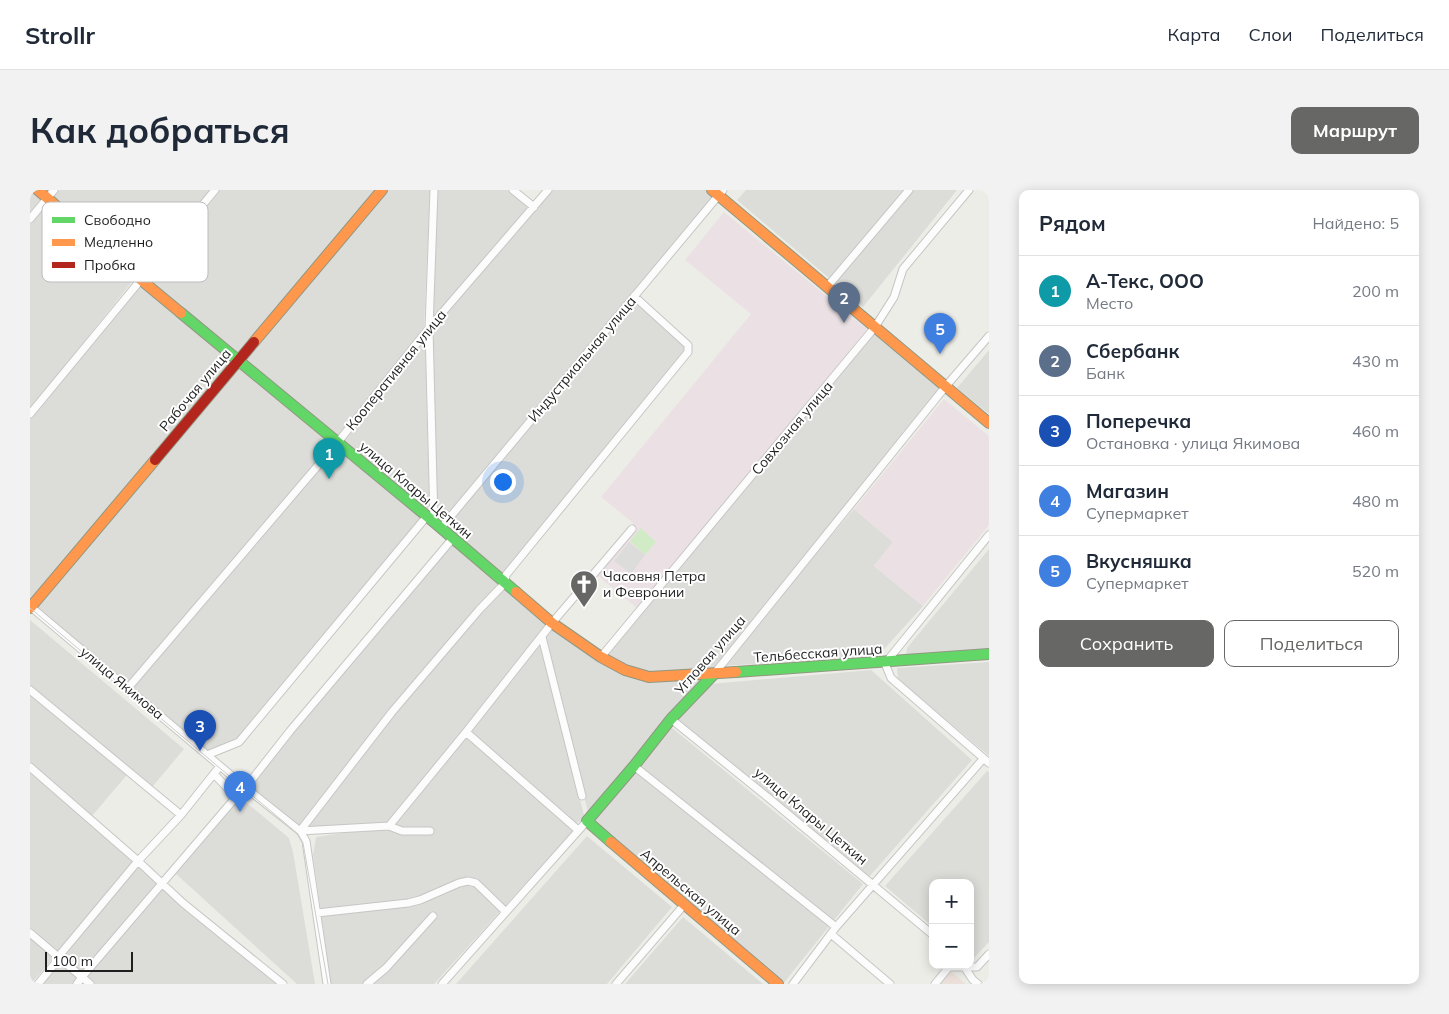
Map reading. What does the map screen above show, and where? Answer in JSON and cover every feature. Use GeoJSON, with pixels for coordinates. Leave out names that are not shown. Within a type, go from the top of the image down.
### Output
{"type":"FeatureCollection","features":[{"type":"Feature","properties":{"kind":"street","name":"улица Клары Цеткин"},"geometry":{"type":"LineString","coordinates":[[38,190],[51,194]]}},
{"type":"Feature","properties":{"kind":"street"},"geometry":{"type":"LineString","coordinates":[[205,202],[215,190]]}},
{"type":"Feature","properties":{"kind":"street","name":"Рабочая улица"},"geometry":{"type":"LineString","coordinates":[[31,608],[382,190]]}},
{"type":"Feature","properties":{"kind":"street"},"geometry":{"type":"LineString","coordinates":[[434,190],[429,328],[434,522]]}},
{"type":"Feature","properties":{"kind":"street"},"geometry":{"type":"LineString","coordinates":[[513,190],[534,207]]}},
{"type":"Feature","properties":{"kind":"street","name":"Кооперативная улица"},"geometry":{"type":"LineString","coordinates":[[128,688],[338,442],[429,328],[548,190]]}},
{"type":"Feature","properties":{"kind":"street"},"geometry":{"type":"LineString","coordinates":[[827,287],[908,190]]}},
{"type":"Feature","properties":{"kind":"street","name":"Совхозная улица"},"geometry":{"type":"LineString","coordinates":[[601,657],[875,327],[894,297],[903,269],[968,190]]}},
{"type":"Feature","properties":{"kind":"street"},"geometry":{"type":"LineString","coordinates":[[718,192],[827,287],[989,423]]}},
{"type":"Feature","properties":{"kind":"street","name":"Индустриальная улица"},"geometry":{"type":"LineString","coordinates":[[207,755],[238,742],[634,296],[718,192]]}},
{"type":"Feature","properties":{"kind":"street"},"geometry":{"type":"LineString","coordinates":[[30,218],[42,204]]}},
{"type":"Feature","properties":{"kind":"street"},"geometry":{"type":"LineString","coordinates":[[30,414],[138,282]]}},
{"type":"Feature","properties":{"kind":"street","name":"улица Клары Цеткин"},"geometry":{"type":"LineString","coordinates":[[144,282],[453,538],[506,579],[552,623],[601,657],[625,670],[649,676]]}},
{"type":"Feature","properties":{"kind":"street"},"geometry":{"type":"LineString","coordinates":[[300,831],[392,712],[506,579],[688,352],[688,346],[634,296]]}},
{"type":"Feature","properties":{"kind":"street","name":"Угловая улица"},"geometry":{"type":"LineString","coordinates":[[442,984],[634,766],[671,719],[714,674],[946,386],[989,336]]}},
{"type":"Feature","properties":{"kind":"street"},"geometry":{"type":"LineString","coordinates":[[389,826],[542,638],[552,623],[632,529]]}},
{"type":"Feature","properties":{"kind":"street"},"geometry":{"type":"LineString","coordinates":[[793,984],[836,927],[986,761],[891,678],[886,661],[989,536]]}},
{"type":"Feature","properties":{"kind":"street"},"geometry":{"type":"LineString","coordinates":[[246,787],[290,731],[453,538]]}},
{"type":"Feature","properties":{"kind":"street","name":"улица Якимова"},"geometry":{"type":"LineString","coordinates":[[31,608],[300,831]]}},
{"type":"Feature","properties":{"kind":"street"},"geometry":{"type":"LineString","coordinates":[[542,638],[582,796]]}},
{"type":"Feature","properties":{"kind":"street","name":"Тельбесская улица"},"geometry":{"type":"LineString","coordinates":[[649,676],[714,674],[989,654]]}},
{"type":"Feature","properties":{"kind":"street"},"geometry":{"type":"LineString","coordinates":[[30,690],[181,815]]}},
{"type":"Feature","properties":{"kind":"street","name":"улица Клары Цеткин"},"geometry":{"type":"LineString","coordinates":[[671,719],[929,932]]}},
{"type":"Feature","properties":{"kind":"street"},"geometry":{"type":"LineString","coordinates":[[466,732],[578,830]]}},
{"type":"Feature","properties":{"kind":"street"},"geometry":{"type":"LineString","coordinates":[[38,984],[57,961],[58,957],[138,861],[181,815],[220,766]]}},
{"type":"Feature","properties":{"kind":"street"},"geometry":{"type":"LineString","coordinates":[[634,766],[836,927]]}},
{"type":"Feature","properties":{"kind":"street"},"geometry":{"type":"LineString","coordinates":[[30,767],[190,908],[283,984]]}},
{"type":"Feature","properties":{"kind":"street"},"geometry":{"type":"LineString","coordinates":[[77,984],[236,797],[214,774]]}},
{"type":"Feature","properties":{"kind":"street","name":"Апрельская улица"},"geometry":{"type":"LineString","coordinates":[[586,821],[778,984]]}},
{"type":"Feature","properties":{"kind":"street"},"geometry":{"type":"LineString","coordinates":[[300,831],[389,826],[402,831],[430,831]]}},
{"type":"Feature","properties":{"kind":"street"},"geometry":{"type":"LineString","coordinates":[[300,831],[306,841],[327,984]]}},
{"type":"Feature","properties":{"kind":"street"},"geometry":{"type":"LineString","coordinates":[[317,913],[408,903],[468,881],[476,883],[506,912]]}},
{"type":"Feature","properties":{"kind":"street"},"geometry":{"type":"LineString","coordinates":[[616,984],[684,905]]}},
{"type":"Feature","properties":{"kind":"street"},"geometry":{"type":"LineString","coordinates":[[366,984],[386,968],[433,916]]}},
{"type":"Feature","properties":{"kind":"street"},"geometry":{"type":"LineString","coordinates":[[30,933],[90,984]]}},
{"type":"Feature","properties":{"kind":"street"},"geometry":{"type":"LineString","coordinates":[[831,934],[890,984]]}},
{"type":"Feature","properties":{"kind":"street"},"geometry":{"type":"LineString","coordinates":[[974,967],[978,967],[989,954]]}},
{"type":"Feature","properties":{"kind":"street"},"geometry":{"type":"LineString","coordinates":[[935,984],[947,969]]}},
{"type":"Feature","properties":{"kind":"street"},"geometry":{"type":"LineString","coordinates":[[965,969],[978,984]]}},
{"type":"Feature","properties":{"kind":"shaded area"},"geometry":{"type":"Polygon","coordinates":[[[30,190],[42,198],[30,212],[30,190]]]}},
{"type":"Feature","properties":{"kind":"shaded area"},"geometry":{"type":"Polygon","coordinates":[[[58,190],[210,190],[200,202],[58,202],[52,197],[58,190]]]}},
{"type":"Feature","properties":{"kind":"shaded area"},"geometry":{"type":"Polygon","coordinates":[[[219,190],[377,190],[241,357],[150,282],[208,282],[208,203],[219,190]]]}},
{"type":"Feature","properties":{"kind":"shaded area"},"geometry":{"type":"Polygon","coordinates":[[[385,190],[430,190],[424,327],[338,438],[245,361],[385,190]]]}},
{"type":"Feature","properties":{"kind":"shaded area"},"geometry":{"type":"Polygon","coordinates":[[[436,190],[509,190],[530,208],[432,323],[436,190]]]}},
{"type":"Feature","properties":{"kind":"shaded area"},"geometry":{"type":"Polygon","coordinates":[[[551,190],[708,190],[714,195],[441,524],[437,520],[433,329],[551,190]]]}},
{"type":"Feature","properties":{"kind":"shaded area"},"geometry":{"type":"Polygon","coordinates":[[[746,190],[957,190],[863,307],[737,200],[746,190]]]}},
{"type":"Feature","properties":{"kind":"shaded area"},"geometry":{"type":"Polygon","coordinates":[[[42,209],[42,282],[132,282],[30,409],[30,223],[42,209]]]}},
{"type":"Feature","properties":{"kind":"shaded area"},"geometry":{"type":"Polygon","coordinates":[[[724,212],[867,329],[638,609],[593,572],[633,523],[601,497],[751,314],[685,260],[724,212]]]}},
{"type":"Feature","properties":{"kind":"shaded area"},"geometry":{"type":"Polygon","coordinates":[[[141,284],[236,363],[30,602],[30,419],[141,284]]]}},
{"type":"Feature","properties":{"kind":"shaded area"},"geometry":{"type":"Polygon","coordinates":[[[634,298],[686,346],[686,352],[502,578],[443,527],[634,298]]]}},
{"type":"Feature","properties":{"kind":"shaded area"},"geometry":{"type":"Polygon","coordinates":[[[876,329],[943,387],[714,672],[649,675],[603,657],[876,329]]]}},
{"type":"Feature","properties":{"kind":"shaded area"},"geometry":{"type":"Polygon","coordinates":[[[425,338],[429,512],[344,441],[425,338]]]}},
{"type":"Feature","properties":{"kind":"shaded area"},"geometry":{"type":"Polygon","coordinates":[[[989,350],[989,414],[957,388],[989,350]]]}},
{"type":"Feature","properties":{"kind":"shaded area"},"geometry":{"type":"Polygon","coordinates":[[[240,366],[334,443],[126,685],[34,606],[240,366]]]}},
{"type":"Feature","properties":{"kind":"shaded area"},"geometry":{"type":"Polygon","coordinates":[[[944,399],[989,436],[989,525],[923,606],[874,566],[893,542],[854,509],[944,399]]]}},
{"type":"Feature","properties":{"kind":"shaded area"},"geometry":{"type":"Polygon","coordinates":[[[339,446],[423,516],[237,739],[208,751],[131,689],[339,446]]]}},
{"type":"Feature","properties":{"kind":"shaded area"},"geometry":{"type":"Polygon","coordinates":[[[854,509],[893,542],[874,566],[923,606],[877,657],[721,666],[854,509]]]}},
{"type":"Feature","properties":{"kind":"shaded area"},"geometry":{"type":"Polygon","coordinates":[[[453,541],[502,583],[297,830],[248,787],[453,541]]]}},
{"type":"Feature","properties":{"kind":"shaded area"},"geometry":{"type":"Polygon","coordinates":[[[629,542],[645,555],[631,574],[614,561],[629,542]]]}},
{"type":"Feature","properties":{"kind":"shaded area"},"geometry":{"type":"Polygon","coordinates":[[[989,549],[989,649],[906,656],[907,648],[989,549]]]}},
{"type":"Feature","properties":{"kind":"shaded area"},"geometry":{"type":"Polygon","coordinates":[[[505,584],[551,623],[391,822],[305,829],[393,711],[505,584]]]}},
{"type":"Feature","properties":{"kind":"shaded area"},"geometry":{"type":"Polygon","coordinates":[[[30,620],[184,749],[153,786],[132,769],[92,816],[30,762],[30,620]]]}},
{"type":"Feature","properties":{"kind":"shaded area"},"geometry":{"type":"Polygon","coordinates":[[[553,626],[624,672],[704,675],[705,682],[589,816],[544,638],[553,626]]]}},
{"type":"Feature","properties":{"kind":"shaded area"},"geometry":{"type":"Polygon","coordinates":[[[540,643],[585,819],[574,824],[469,733],[540,643]]]}},
{"type":"Feature","properties":{"kind":"shaded area"},"geometry":{"type":"Polygon","coordinates":[[[989,662],[989,756],[898,679],[897,668],[989,662]]]}},
{"type":"Feature","properties":{"kind":"shaded area"},"geometry":{"type":"Polygon","coordinates":[[[871,670],[972,760],[869,877],[678,721],[710,684],[871,670]]]}},
{"type":"Feature","properties":{"kind":"shaded area"},"geometry":{"type":"Polygon","coordinates":[[[671,727],[863,884],[783,984],[595,821],[671,727]]]}},
{"type":"Feature","properties":{"kind":"shaded area"},"geometry":{"type":"Polygon","coordinates":[[[466,736],[574,830],[434,984],[331,984],[313,855],[316,837],[391,826],[466,736]]]}},
{"type":"Feature","properties":{"kind":"shaded area"},"geometry":{"type":"Polygon","coordinates":[[[30,771],[135,862],[58,953],[30,929],[30,771]]]}},
{"type":"Feature","properties":{"kind":"shaded area"},"geometry":{"type":"Polygon","coordinates":[[[987,771],[989,772],[989,942],[974,958],[974,879],[929,879],[929,924],[885,886],[987,771]]]}},
{"type":"Feature","properties":{"kind":"shaded area"},"geometry":{"type":"Polygon","coordinates":[[[241,798],[289,838],[315,984],[297,984],[175,873],[241,798]]]}},
{"type":"Feature","properties":{"kind":"shaded area"},"geometry":{"type":"Polygon","coordinates":[[[587,836],[672,907],[607,984],[456,984],[587,836]]]}},
{"type":"Feature","properties":{"kind":"shaded area"},"geometry":{"type":"Polygon","coordinates":[[[138,864],[160,884],[82,974],[60,956],[138,864]]]}},
{"type":"Feature","properties":{"kind":"shaded area"},"geometry":{"type":"Polygon","coordinates":[[[162,886],[279,984],[93,984],[84,976],[162,886]]]}},
{"type":"Feature","properties":{"kind":"shaded area"},"geometry":{"type":"Polygon","coordinates":[[[683,917],[763,984],[625,984],[683,917]]]}},
{"type":"Feature","properties":{"kind":"shaded area"},"geometry":{"type":"Polygon","coordinates":[[[30,935],[55,956],[31,984],[30,984],[30,935]]]}},
{"type":"Feature","properties":{"kind":"shaded area"},"geometry":{"type":"Polygon","coordinates":[[[60,963],[80,977],[75,984],[42,984],[60,963]]]}},
{"type":"Feature","properties":{"kind":"shaded area"},"geometry":{"type":"Polygon","coordinates":[[[948,969],[966,984],[937,984],[948,969]]]}},
{"type":"Feature","properties":{"kind":"green space"},"geometry":{"type":"Polygon","coordinates":[[[641,528],[656,542],[645,555],[630,541],[641,528]]]}},
{"type":"Feature","properties":{"kind":"tram line"},"geometry":{"type":"LineString","coordinates":[[30,608],[298,834],[303,843],[328,984]]}},
{"type":"Feature","properties":{"kind":"traffic: fast"},"geometry":{"type":"LineString","coordinates":[[181,313],[516,592]]}},
{"type":"Feature","properties":{"kind":"traffic: fast"},"geometry":{"type":"LineString","coordinates":[[736,672],[989,654]]}},
{"type":"Feature","properties":{"kind":"traffic: fast"},"geometry":{"type":"LineString","coordinates":[[611,842],[587,821],[671,719],[714,674]]}},
{"type":"Feature","properties":{"kind":"traffic: slow"},"geometry":{"type":"LineString","coordinates":[[38,190],[52,202]]}},
{"type":"Feature","properties":{"kind":"traffic: slow"},"geometry":{"type":"LineString","coordinates":[[254,342],[382,190]]}},
{"type":"Feature","properties":{"kind":"traffic: slow"},"geometry":{"type":"LineString","coordinates":[[712,190],[989,423]]}},
{"type":"Feature","properties":{"kind":"traffic: slow"},"geometry":{"type":"LineString","coordinates":[[144,282],[181,313]]}},
{"type":"Feature","properties":{"kind":"traffic: slow"},"geometry":{"type":"LineString","coordinates":[[30,608],[155,460]]}},
{"type":"Feature","properties":{"kind":"traffic: slow"},"geometry":{"type":"LineString","coordinates":[[516,592],[552,623],[601,657],[625,670],[649,677],[736,672]]}},
{"type":"Feature","properties":{"kind":"traffic: slow"},"geometry":{"type":"LineString","coordinates":[[611,842],[778,984]]}},
{"type":"Feature","properties":{"kind":"traffic: jam"},"geometry":{"type":"LineString","coordinates":[[155,460],[254,342]]}},
{"type":"Feature","properties":{"kind":"place","name":"Сбербанк"},"geometry":{"type":"Point","coordinates":[844,323]}},
{"type":"Feature","properties":{"kind":"place","name":"Вкусняшка"},"geometry":{"type":"Point","coordinates":[940,354]}},
{"type":"Feature","properties":{"kind":"place","name":"А-Текс, ООО"},"geometry":{"type":"Point","coordinates":[329,479]}},
{"type":"Feature","properties":{"kind":"place","name":"Часовня Петра и Февронии"},"geometry":{"type":"Point","coordinates":[584,608]}},
{"type":"Feature","properties":{"kind":"place","name":"Поперечка"},"geometry":{"type":"Point","coordinates":[200,751]}},
{"type":"Feature","properties":{"kind":"place","name":"Магазин"},"geometry":{"type":"Point","coordinates":[240,812]}}]}
